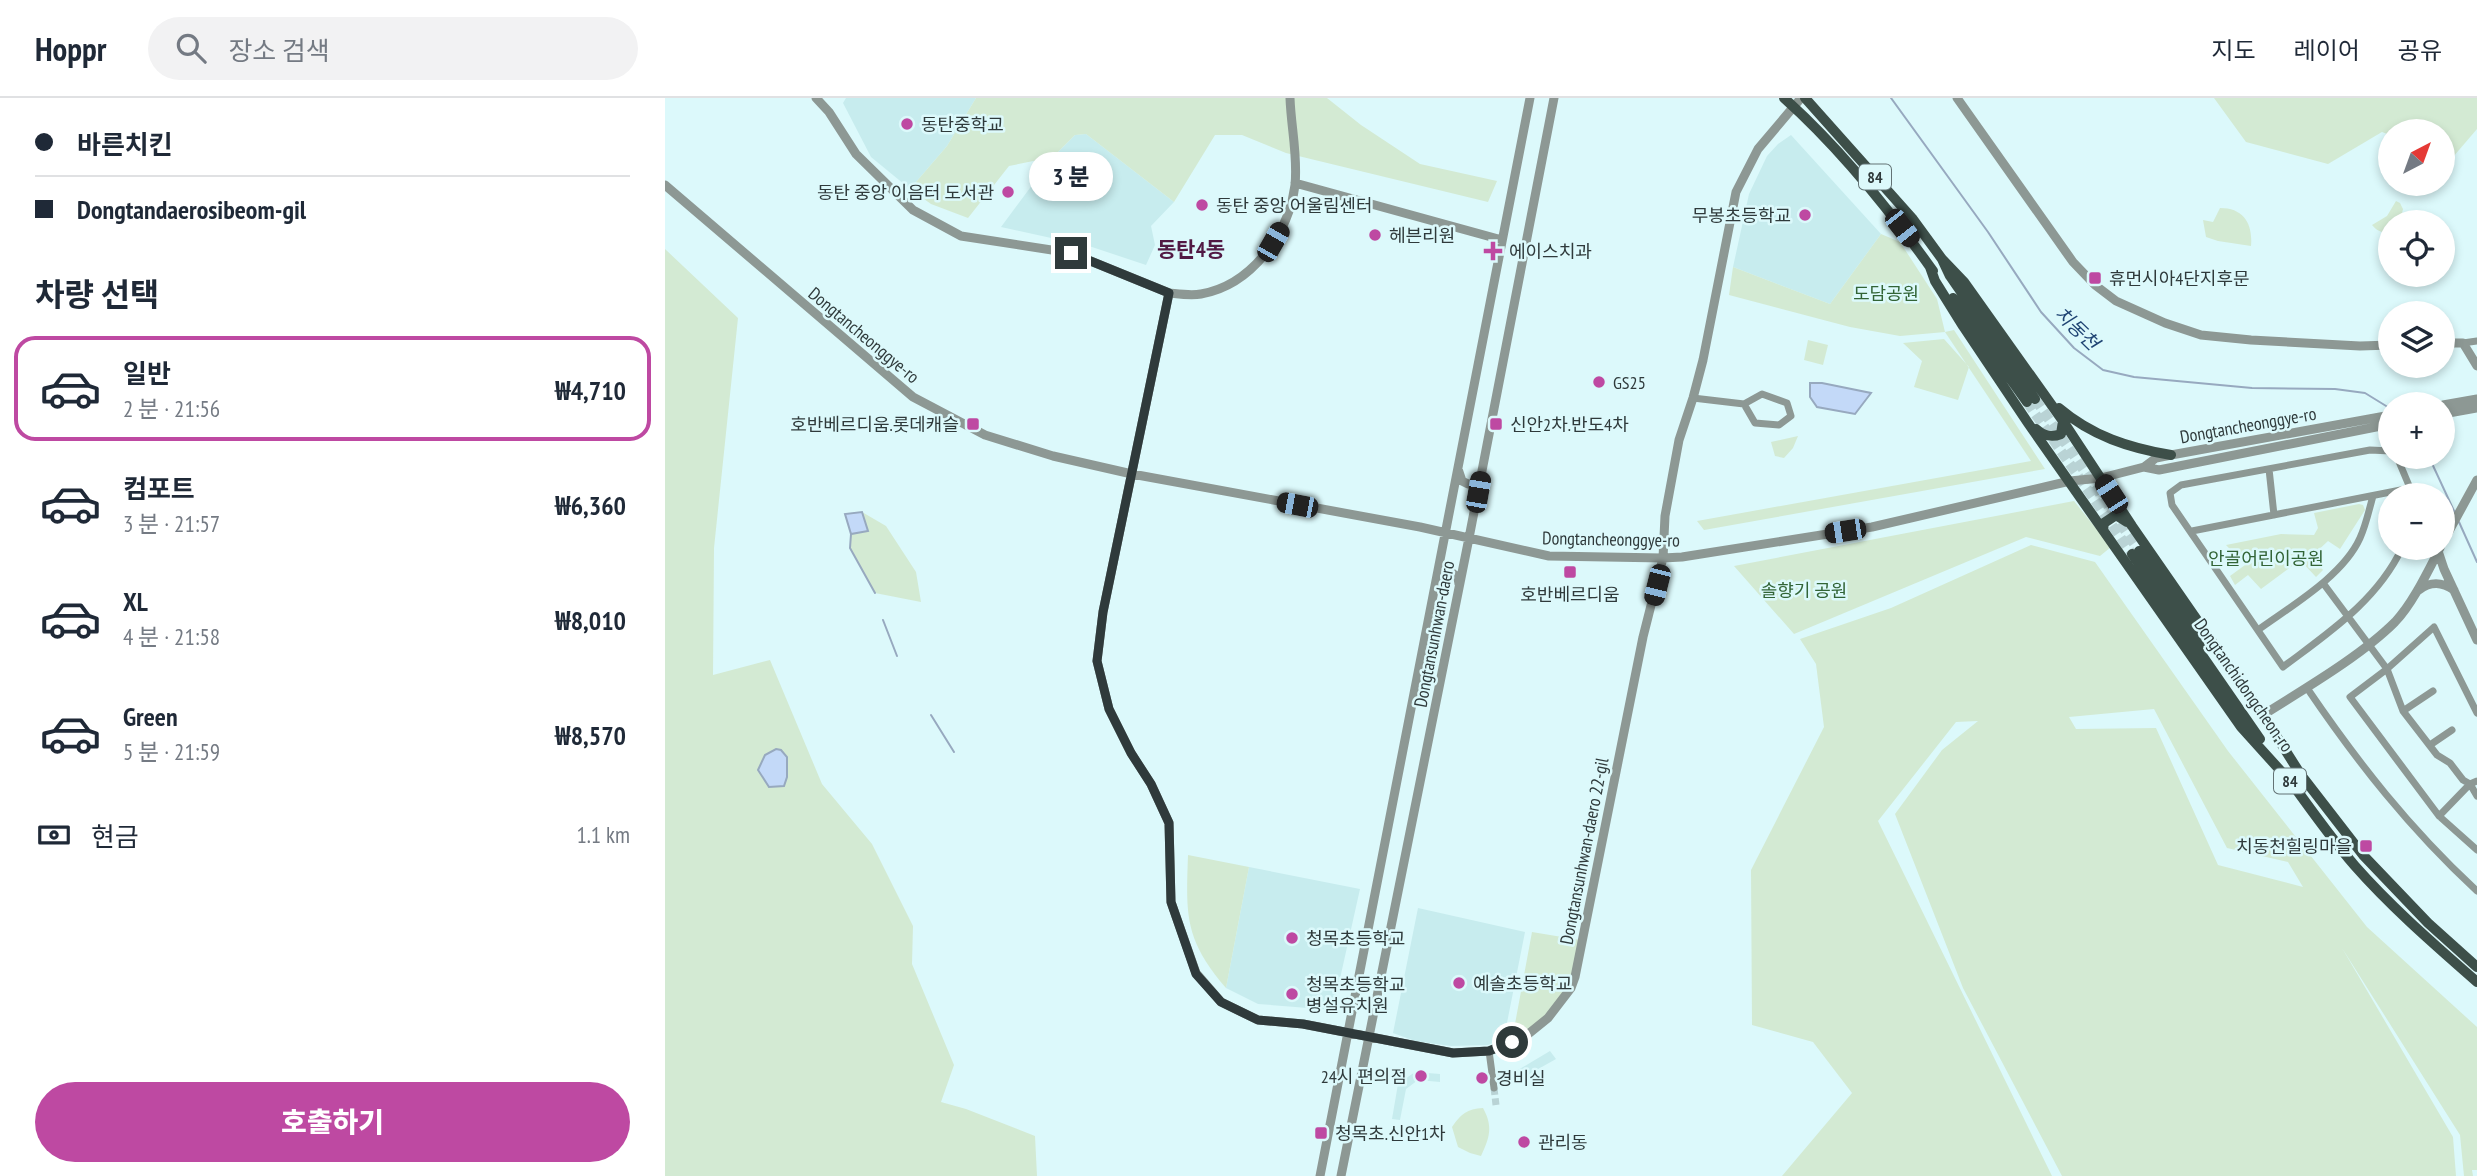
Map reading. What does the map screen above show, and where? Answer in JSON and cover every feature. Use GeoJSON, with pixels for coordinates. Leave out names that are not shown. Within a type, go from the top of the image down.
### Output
{"type":"FeatureCollection","features":[{"type":"Feature","properties":{"kind":"main road","name":"84"},"geometry":{"type":"LineString","coordinates":[[1784,98],[1800,101],[1912,218],[1999,330],[2035,398]]}},
{"type":"Feature","properties":{"kind":"main road","name":"84"},"geometry":{"type":"LineString","coordinates":[[1800,101],[2035,398]]}},
{"type":"Feature","properties":{"kind":"main road"},"geometry":{"type":"LineString","coordinates":[[1930,267],[1935,281],[1963,326],[2028,423],[2241,727],[2288,779]]}},
{"type":"Feature","properties":{"kind":"main road"},"geometry":{"type":"LineString","coordinates":[[2035,398],[2063,421],[2301,775]]}},
{"type":"Feature","properties":{"kind":"main road"},"geometry":{"type":"LineString","coordinates":[[2035,398],[2108,439],[2171,455]]}},
{"type":"Feature","properties":{"kind":"main road"},"geometry":{"type":"LineString","coordinates":[[2028,423],[2040,433],[2054,437],[2060,434],[2063,421]]}},
{"type":"Feature","properties":{"kind":"main road"},"geometry":{"type":"LineString","coordinates":[[2103,530],[2104,523],[2116,515],[2132,526]]}},
{"type":"Feature","properties":{"kind":"main road","name":"Dongtanchidongcheon-ro"},"geometry":{"type":"LineString","coordinates":[[2477,967],[2428,923],[2363,855],[2261,726],[2135,552],[2321,825],[2357,868],[2413,926],[2477,982]]}},
{"type":"Feature","properties":{"kind":"street"},"geometry":{"type":"LineString","coordinates":[[816,98],[829,112],[856,154],[913,210],[961,236],[1071,253],[1169,293],[1202,294],[1233,282],[1250,270],[1265,255],[1280,229],[1292,202],[1295,183],[1290,98]]}},
{"type":"Feature","properties":{"kind":"street","name":"Dongtansunhwan-daero"},"geometry":{"type":"LineString","coordinates":[[1320,1176],[1530,98]]}},
{"type":"Feature","properties":{"kind":"street","name":"Dongtansunhwan-daero"},"geometry":{"type":"LineString","coordinates":[[1341,1176],[1460,586],[1554,98]]}},
{"type":"Feature","properties":{"kind":"street"},"geometry":{"type":"LineString","coordinates":[[1957,98],[2073,262],[2095,285],[2116,301],[2165,323],[2201,335],[2251,340],[2378,345]]}},
{"type":"Feature","properties":{"kind":"street","name":"Dongtansunhwan-daero 22-gil"},"geometry":{"type":"LineString","coordinates":[[1169,293],[1103,612],[1097,661],[1109,709],[1131,753],[1151,784],[1169,823],[1171,902],[1196,974],[1221,1002],[1258,1020],[1303,1024],[1453,1053],[1489,1051],[1527,1035],[1548,1018],[1571,988],[1593,896],[1643,637],[1663,558],[1665,516],[1679,440],[1693,398],[1736,192],[1758,149],[1800,101]]}},
{"type":"Feature","properties":{"kind":"street"},"geometry":{"type":"LineString","coordinates":[[1295,183],[1502,240]]}},
{"type":"Feature","properties":{"kind":"street","name":"Dongtancheonggye-ro"},"geometry":{"type":"LineString","coordinates":[[665,185],[913,397],[985,435],[1053,456],[1132,474],[1445,533],[1549,556],[1682,558],[1872,527],[2070,481],[2101,478],[2144,467],[2156,458],[2171,455],[2361,425]]}},
{"type":"Feature","properties":{"kind":"street"},"geometry":{"type":"LineString","coordinates":[[2455,343],[2477,341]]}},
{"type":"Feature","properties":{"kind":"street"},"geometry":{"type":"LineString","coordinates":[[2463,343],[2477,366]]}},
{"type":"Feature","properties":{"kind":"street"},"geometry":{"type":"LineString","coordinates":[[1693,398],[1744,404],[1762,394],[1787,403],[1791,416],[1779,425],[1755,424],[1744,404]]}},
{"type":"Feature","properties":{"kind":"street"},"geometry":{"type":"LineString","coordinates":[[2455,403],[2477,399]]}},
{"type":"Feature","properties":{"kind":"street"},"geometry":{"type":"LineString","coordinates":[[2455,412],[2477,408]]}},
{"type":"Feature","properties":{"kind":"street"},"geometry":{"type":"LineString","coordinates":[[2361,425],[2378,419]]}},
{"type":"Feature","properties":{"kind":"street"},"geometry":{"type":"LineString","coordinates":[[2361,425],[2378,424]]}},
{"type":"Feature","properties":{"kind":"street","name":"Dongtancheonggye-ro"},"geometry":{"type":"LineString","coordinates":[[2144,467],[2159,470],[2361,425]]}},
{"type":"Feature","properties":{"kind":"street"},"geometry":{"type":"LineString","coordinates":[[2378,450],[2181,485],[2170,493],[2172,505],[2283,667],[2348,617],[2376,588],[2394,560]]}},
{"type":"Feature","properties":{"kind":"street"},"geometry":{"type":"LineString","coordinates":[[1458,467],[1462,481],[1468,484],[1475,484],[1481,474]]}},
{"type":"Feature","properties":{"kind":"street"},"geometry":{"type":"LineString","coordinates":[[2269,469],[2274,515]]}},
{"type":"Feature","properties":{"kind":"street"},"geometry":{"type":"LineString","coordinates":[[2455,520],[2477,480]]}},
{"type":"Feature","properties":{"kind":"street"},"geometry":{"type":"LineString","coordinates":[[2258,630],[2323,583],[2360,539],[2374,496]]}},
{"type":"Feature","properties":{"kind":"street"},"geometry":{"type":"LineString","coordinates":[[2192,531],[2378,496]]}},
{"type":"Feature","properties":{"kind":"street"},"geometry":{"type":"LineString","coordinates":[[2263,715],[2307,688],[2397,620],[2433,560]]}},
{"type":"Feature","properties":{"kind":"street"},"geometry":{"type":"LineString","coordinates":[[2444,560],[2453,590],[2477,640]]}},
{"type":"Feature","properties":{"kind":"street"},"geometry":{"type":"LineString","coordinates":[[1436,582],[1439,574],[1450,570],[1458,578],[1460,586]]}},
{"type":"Feature","properties":{"kind":"street"},"geometry":{"type":"LineString","coordinates":[[2323,583],[2387,669],[2403,711],[2437,755],[2450,763],[2463,780],[2473,782]]}},
{"type":"Feature","properties":{"kind":"street"},"geometry":{"type":"LineString","coordinates":[[2415,593],[2425,585],[2433,583],[2444,584],[2453,590]]}},
{"type":"Feature","properties":{"kind":"street"},"geometry":{"type":"LineString","coordinates":[[2477,713],[2434,626],[2387,669],[2350,697],[2439,816],[2477,850]]}},
{"type":"Feature","properties":{"kind":"street"},"geometry":{"type":"LineString","coordinates":[[2307,688],[2371,779],[2435,852],[2477,891]]}},
{"type":"Feature","properties":{"kind":"street"},"geometry":{"type":"LineString","coordinates":[[2403,711],[2433,691]]}},
{"type":"Feature","properties":{"kind":"street"},"geometry":{"type":"LineString","coordinates":[[2430,746],[2452,730]]}},
{"type":"Feature","properties":{"kind":"street"},"geometry":{"type":"LineString","coordinates":[[2439,816],[2473,782]]}},
{"type":"Feature","properties":{"kind":"street"},"geometry":{"type":"LineString","coordinates":[[2473,782],[2477,796]]}},
{"type":"Feature","properties":{"kind":"street"},"geometry":{"type":"LineString","coordinates":[[1489,1051],[1494,1088]]}},
{"type":"Feature","properties":{"kind":"shaded area","name":"동탄중학교"},"geometry":{"type":"Polygon","coordinates":[[[846,98],[976,98],[947,146],[910,189],[871,157],[843,103],[846,98]]]}},
{"type":"Feature","properties":{"kind":"shaded area"},"geometry":{"type":"Polygon","coordinates":[[[1086,134],[1174,202],[1151,226],[1155,245],[1146,265],[1092,247],[1001,227],[1053,157],[1075,135],[1086,134]]]}},
{"type":"Feature","properties":{"kind":"shaded area","name":"무봉초등학교"},"geometry":{"type":"Polygon","coordinates":[[[1791,135],[1881,234],[1830,304],[1733,267],[1749,194],[1767,156],[1791,135]]]}},
{"type":"Feature","properties":{"kind":"shaded area"},"geometry":{"type":"Polygon","coordinates":[[[1810,383],[1871,393],[1855,414],[1817,407],[1810,397],[1810,383]]]}},
{"type":"Feature","properties":{"kind":"shaded area"},"geometry":{"type":"Polygon","coordinates":[[[862,512],[868,531],[851,534],[845,514],[862,512]]]}},
{"type":"Feature","properties":{"kind":"shaded area"},"geometry":{"type":"Polygon","coordinates":[[[776,749],[781,750],[787,757],[787,777],[784,786],[769,787],[758,770],[765,755],[776,749]]]}},
{"type":"Feature","properties":{"kind":"shaded area","name":"청목초등학교"},"geometry":{"type":"Polygon","coordinates":[[[1249,867],[1360,889],[1333,1010],[1258,1004],[1226,988],[1249,867]]]}},
{"type":"Feature","properties":{"kind":"shaded area","name":"예솔초등학교"},"geometry":{"type":"Polygon","coordinates":[[[1418,908],[1525,932],[1504,1038],[1488,1045],[1451,1046],[1415,1041],[1393,1033],[1418,908]]]}},
{"type":"Feature","properties":{"kind":"shaded area"},"geometry":{"type":"Polygon","coordinates":[[[1550,1051],[1556,1059],[1510,1085],[1503,1084],[1503,1076],[1508,1076],[1550,1051]]]}},
{"type":"Feature","properties":{"kind":"shaded area"},"geometry":{"type":"Polygon","coordinates":[[[1415,1072],[1440,1074],[1440,1082],[1418,1080],[1406,1089],[1400,1120],[1392,1119],[1398,1084],[1415,1072]]]}},
{"type":"Feature","properties":{"kind":"green space"},"geometry":{"type":"Polygon","coordinates":[[[976,98],[1327,98],[1361,125],[1420,164],[1497,181],[1488,202],[1286,153],[1242,135],[1215,135],[1174,202],[1086,134],[1075,135],[1053,157],[1009,166],[968,218],[931,204],[910,189],[947,146],[976,98]]]}},
{"type":"Feature","properties":{"kind":"green space"},"geometry":{"type":"Polygon","coordinates":[[[2214,98],[2477,98],[2477,129],[2455,155],[2455,119],[2378,119],[2378,134],[2328,164],[2246,142],[2214,98]]]}},
{"type":"Feature","properties":{"kind":"green space"},"geometry":{"type":"Polygon","coordinates":[[[2396,201],[2403,209],[2403,210],[2391,210],[2396,201]]]}},
{"type":"Feature","properties":{"kind":"green space"},"geometry":{"type":"Polygon","coordinates":[[[2220,208],[2241,214],[2248,224],[2251,246],[2206,237],[2203,220],[2213,222],[2220,208]]]}},
{"type":"Feature","properties":{"kind":"green space","name":"도담공원"},"geometry":{"type":"Polygon","coordinates":[[[1881,234],[1900,242],[1937,299],[1945,332],[1900,336],[1850,327],[1729,295],[1733,267],[1830,304],[1881,234]]]}},
{"type":"Feature","properties":{"kind":"green space"},"geometry":{"type":"Polygon","coordinates":[[[665,249],[738,318],[714,548],[713,675],[770,660],[822,784],[872,844],[913,926],[912,964],[954,1065],[941,1102],[1035,1136],[1037,1176],[665,1176],[665,249]]]}},
{"type":"Feature","properties":{"kind":"green space"},"geometry":{"type":"Polygon","coordinates":[[[1954,330],[2045,469],[1704,530],[1697,521],[2031,461],[1945,332],[1954,330]]]}},
{"type":"Feature","properties":{"kind":"green space"},"geometry":{"type":"Polygon","coordinates":[[[1944,339],[1969,367],[1958,400],[1914,387],[1922,361],[1903,343],[1944,339]]]}},
{"type":"Feature","properties":{"kind":"green space"},"geometry":{"type":"Polygon","coordinates":[[[1808,340],[1828,345],[1823,365],[1804,360],[1808,340]]]}},
{"type":"Feature","properties":{"kind":"green space"},"geometry":{"type":"Polygon","coordinates":[[[1798,436],[1793,448],[1784,458],[1775,456],[1771,442],[1798,436]]]}},
{"type":"Feature","properties":{"kind":"green space","name":"솔향기 공원"},"geometry":{"type":"Polygon","coordinates":[[[2074,501],[2111,547],[2100,556],[2026,537],[1794,634],[1734,566],[2074,501]]]}},
{"type":"Feature","properties":{"kind":"green space","name":"안골어린이공원"},"geometry":{"type":"Polygon","coordinates":[[[2363,505],[2365,510],[2340,549],[2328,541],[2312,556],[2323,570],[2316,577],[2300,560],[2261,589],[2248,575],[2235,585],[2230,576],[2245,565],[2226,545],[2281,534],[2314,535],[2318,528],[2314,513],[2363,505]]]}},
{"type":"Feature","properties":{"kind":"green space"},"geometry":{"type":"Polygon","coordinates":[[[862,512],[886,526],[916,572],[921,602],[875,593],[850,548],[851,534],[868,531],[862,512]]]}},
{"type":"Feature","properties":{"kind":"green space"},"geometry":{"type":"Polygon","coordinates":[[[2031,545],[2095,562],[2228,751],[2367,927],[2477,1027],[2477,1170],[2472,1170],[2473,1176],[2464,1176],[2460,1135],[2342,948],[2453,1137],[2456,1176],[2062,1176],[1963,988],[1895,814],[1942,750],[1978,721],[1956,722],[1878,821],[2052,1176],[1782,1176],[1852,1093],[1813,1042],[1752,1025],[1751,870],[1824,727],[1816,664],[1800,639],[1891,608],[2031,545]],[[2154,709],[2069,717],[2076,729],[2156,728],[2218,865],[2303,887],[2288,862],[2227,848],[2154,709]]]}},
{"type":"Feature","properties":{"kind":"green space"},"geometry":{"type":"Polygon","coordinates":[[[1188,855],[1249,867],[1226,988],[1202,955],[1191,926],[1187,894],[1188,855]]]}},
{"type":"Feature","properties":{"kind":"green space"},"geometry":{"type":"Polygon","coordinates":[[[1532,932],[1580,940],[1577,959],[1568,988],[1556,1006],[1531,1029],[1512,1040],[1532,932]]]}},
{"type":"Feature","properties":{"kind":"green space"},"geometry":{"type":"Polygon","coordinates":[[[1483,1108],[1489,1132],[1481,1156],[1458,1147],[1452,1127],[1465,1113],[1483,1108]]]}},
{"type":"Feature","properties":{"kind":"waterway","name":"치동천"},"geometry":{"type":"LineString","coordinates":[[1891,98],[1988,232],[2041,312],[2074,348],[2103,370],[2134,377],[2252,388],[2335,389],[2365,393],[2378,401]]}},
{"type":"Feature","properties":{"kind":"waterway","name":"치동천"},"geometry":{"type":"LineString","coordinates":[[2435,469],[2441,483]]}},
{"type":"Feature","properties":{"kind":"waterway","name":"치동천"},"geometry":{"type":"LineString","coordinates":[[2459,522],[2477,562]]}},
{"type":"Feature","properties":{"kind":"waterway"},"geometry":{"type":"LineString","coordinates":[[851,534],[850,548],[875,593]]}},
{"type":"Feature","properties":{"kind":"waterway"},"geometry":{"type":"LineString","coordinates":[[883,620],[897,656]]}},
{"type":"Feature","properties":{"kind":"waterway"},"geometry":{"type":"LineString","coordinates":[[931,715],[954,752]]}},
{"type":"Feature","properties":{"kind":"tunnel"},"geometry":{"type":"LineString","coordinates":[[2035,399],[2137,548]]}},
{"type":"Feature","properties":{"kind":"tunnel"},"geometry":{"type":"LineString","coordinates":[[2027,402],[2132,554]]}},
{"type":"Feature","properties":{"kind":"tunnel"},"geometry":{"type":"LineString","coordinates":[[1494,1088],[1496,1105]]}},
{"type":"Feature","properties":{"kind":"place","name":"동탄중학교"},"geometry":{"type":"Point","coordinates":[907,124]}},
{"type":"Feature","properties":{"kind":"place","name":"동탄 중앙 이음터 도서관"},"geometry":{"type":"Point","coordinates":[1008,192]}},
{"type":"Feature","properties":{"kind":"place","name":"동탄 중앙 어울림센터"},"geometry":{"type":"Point","coordinates":[1202,205]}},
{"type":"Feature","properties":{"kind":"place","name":"무봉초등학교"},"geometry":{"type":"Point","coordinates":[1805,215]}},
{"type":"Feature","properties":{"kind":"place","name":"헤븐리원"},"geometry":{"type":"Point","coordinates":[1375,235]}},
{"type":"Feature","properties":{"kind":"place","name":"에이스치과"},"geometry":{"type":"Point","coordinates":[1493,251]}},
{"type":"Feature","properties":{"kind":"place","name":"휴먼시아4단지후문"},"geometry":{"type":"Point","coordinates":[2095,278]}},
{"type":"Feature","properties":{"kind":"place","name":"GS25"},"geometry":{"type":"Point","coordinates":[1599,382]}},
{"type":"Feature","properties":{"kind":"place","name":"호반베르디움.롯데캐슬"},"geometry":{"type":"Point","coordinates":[973,424]}},
{"type":"Feature","properties":{"kind":"place","name":"신안2차.반도4차"},"geometry":{"type":"Point","coordinates":[1496,424]}},
{"type":"Feature","properties":{"kind":"place","name":"호반베르디움"},"geometry":{"type":"Point","coordinates":[1570,572]}},
{"type":"Feature","properties":{"kind":"place","name":"치동천힐링마을"},"geometry":{"type":"Point","coordinates":[2366,846]}},
{"type":"Feature","properties":{"kind":"place","name":"청목초등학교"},"geometry":{"type":"Point","coordinates":[1292,938]}},
{"type":"Feature","properties":{"kind":"place","name":"예솔초등학교"},"geometry":{"type":"Point","coordinates":[1459,983]}},
{"type":"Feature","properties":{"kind":"place","name":"청목초등학교 병설유치원"},"geometry":{"type":"Point","coordinates":[1292,994]}},
{"type":"Feature","properties":{"kind":"place","name":"24시 편의점"},"geometry":{"type":"Point","coordinates":[1421,1076]}},
{"type":"Feature","properties":{"kind":"place","name":"경비실"},"geometry":{"type":"Point","coordinates":[1482,1078]}},
{"type":"Feature","properties":{"kind":"place","name":"청목초.신안1차"},"geometry":{"type":"Point","coordinates":[1321,1133]}},
{"type":"Feature","properties":{"kind":"place","name":"관리동"},"geometry":{"type":"Point","coordinates":[1524,1142]}},
{"type":"Feature","properties":{"kind":"district","name":"동탄4동"},"geometry":{"type":"Point","coordinates":[1191,249]}},
{"type":"Feature","properties":{"kind":"route"},"geometry":{"type":"LineString","coordinates":[[1071,253],[1169,293],[1103,612],[1097,661],[1109,709],[1131,753],[1151,784],[1169,823],[1171,902],[1196,974],[1221,1002],[1258,1020],[1303,1024],[1453,1053],[1489,1051],[1512,1042]]}}]}
